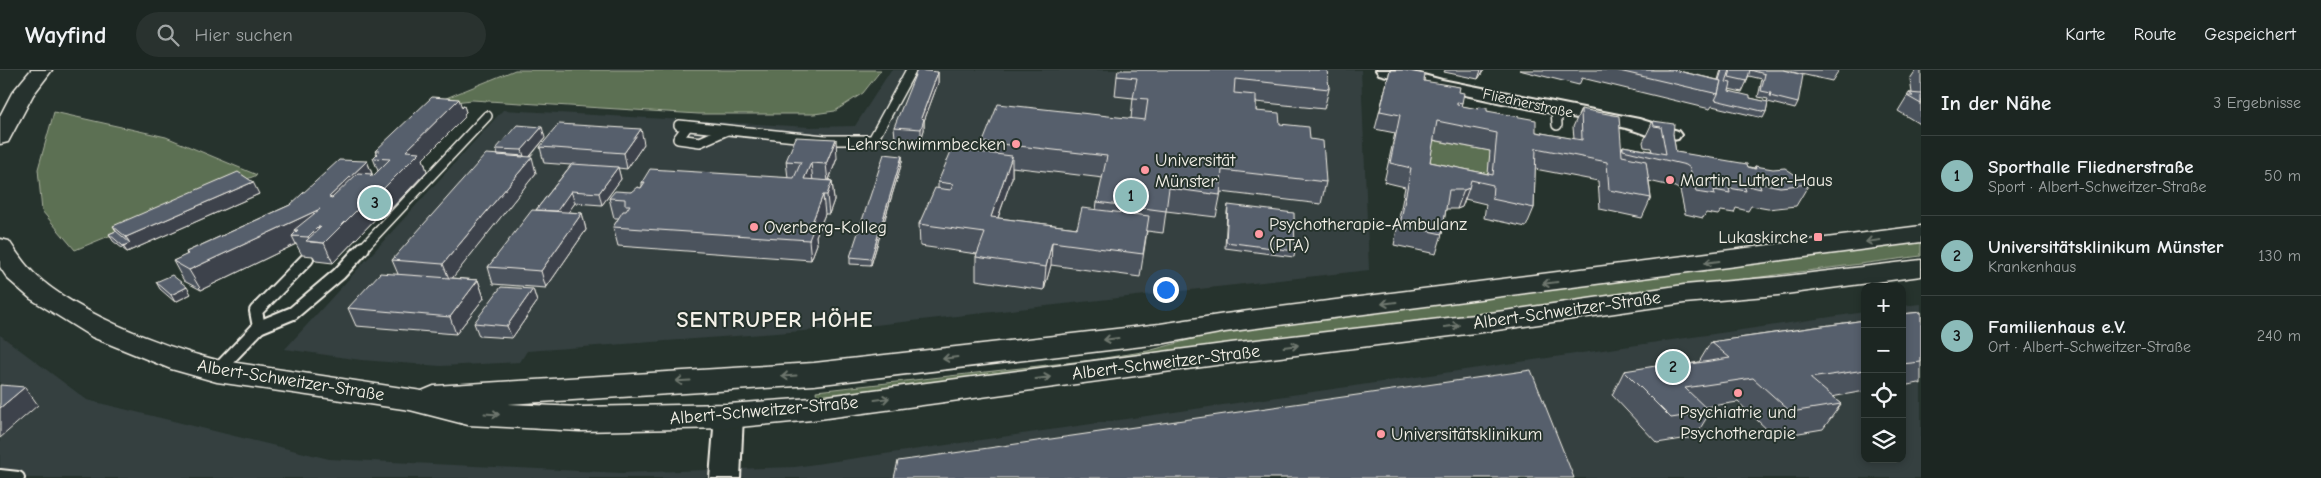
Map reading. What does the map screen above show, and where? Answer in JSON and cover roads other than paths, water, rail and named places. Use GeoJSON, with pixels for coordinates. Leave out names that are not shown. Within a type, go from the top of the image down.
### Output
{"type":"FeatureCollection","features":[{"type":"Feature","properties":{"kind":"street"},"geometry":{"type":"LineString","coordinates":[[0,137],[23,93],[42,70]]}},
{"type":"Feature","properties":{"kind":"street","name":"Fliednerstraße"},"geometry":{"type":"LineString","coordinates":[[1385,70],[1556,117],[1639,125],[1671,135]]}},
{"type":"Feature","properties":{"kind":"street","name":"Albert-Schweitzer-Straße"},"geometry":{"type":"LineString","coordinates":[[410,399],[505,391],[814,374],[1160,334],[1226,323],[1921,234]]}},
{"type":"Feature","properties":{"kind":"street","name":"Albert-Schweitzer-Straße"},"geometry":{"type":"LineString","coordinates":[[0,247],[18,273],[41,293],[79,317],[143,348],[182,362],[217,371],[410,399],[468,413],[534,417],[650,419],[729,416],[812,409],[1684,294],[1778,286],[1921,268]]}},
{"type":"Feature","properties":{"kind":"street"},"geometry":{"type":"LineString","coordinates":[[725,478],[732,379]]}},
{"type":"Feature","properties":{"kind":"lane"},"geometry":{"type":"LineString","coordinates":[[727,130],[700,142],[678,139],[683,126],[727,130],[826,140],[874,140],[911,70]]}},
{"type":"Feature","properties":{"kind":"lane"},"geometry":{"type":"LineString","coordinates":[[217,371],[259,327],[293,313],[339,274],[487,116]]}},
{"type":"Feature","properties":{"kind":"lane"},"geometry":{"type":"LineString","coordinates":[[259,327],[256,311],[306,259]]}},
{"type":"Feature","properties":{"kind":"lane"},"geometry":{"type":"LineString","coordinates":[[0,476],[18,478]]}},
{"type":"Feature","properties":{"kind":"place","name":"Lehrschwimmbecken"},"geometry":{"type":"Point","coordinates":[1016,144]}},
{"type":"Feature","properties":{"kind":"place","name":"Universität Münster"},"geometry":{"type":"Point","coordinates":[1145,170]}},
{"type":"Feature","properties":{"kind":"place","name":"Martin-Luther-Haus"},"geometry":{"type":"Point","coordinates":[1670,180]}},
{"type":"Feature","properties":{"kind":"place","name":"Sporthalle Fliednerstraße"},"geometry":{"type":"Point","coordinates":[1131,196]}},
{"type":"Feature","properties":{"kind":"place","name":"Familienhaus e.V."},"geometry":{"type":"Point","coordinates":[375,203]}},
{"type":"Feature","properties":{"kind":"place","name":"Overberg-Kolleg"},"geometry":{"type":"Point","coordinates":[754,227]}},
{"type":"Feature","properties":{"kind":"place","name":"Psychotherapie-Ambulanz (PTA)"},"geometry":{"type":"Point","coordinates":[1259,234]}},
{"type":"Feature","properties":{"kind":"place","name":"Lukaskirche"},"geometry":{"type":"Point","coordinates":[1818,237]}},
{"type":"Feature","properties":{"kind":"place","name":"Universitätsklinikum Münster"},"geometry":{"type":"Point","coordinates":[1673,367]}},
{"type":"Feature","properties":{"kind":"place","name":"Psychiatrie und Psychotherapie"},"geometry":{"type":"Point","coordinates":[1738,393]}},
{"type":"Feature","properties":{"kind":"place","name":"Universitätsklinikum"},"geometry":{"type":"Point","coordinates":[1381,434]}},
{"type":"Feature","properties":{"kind":"district","name":"SENTRUPER HÖHE"},"geometry":{"type":"Point","coordinates":[775,319]}}]}
